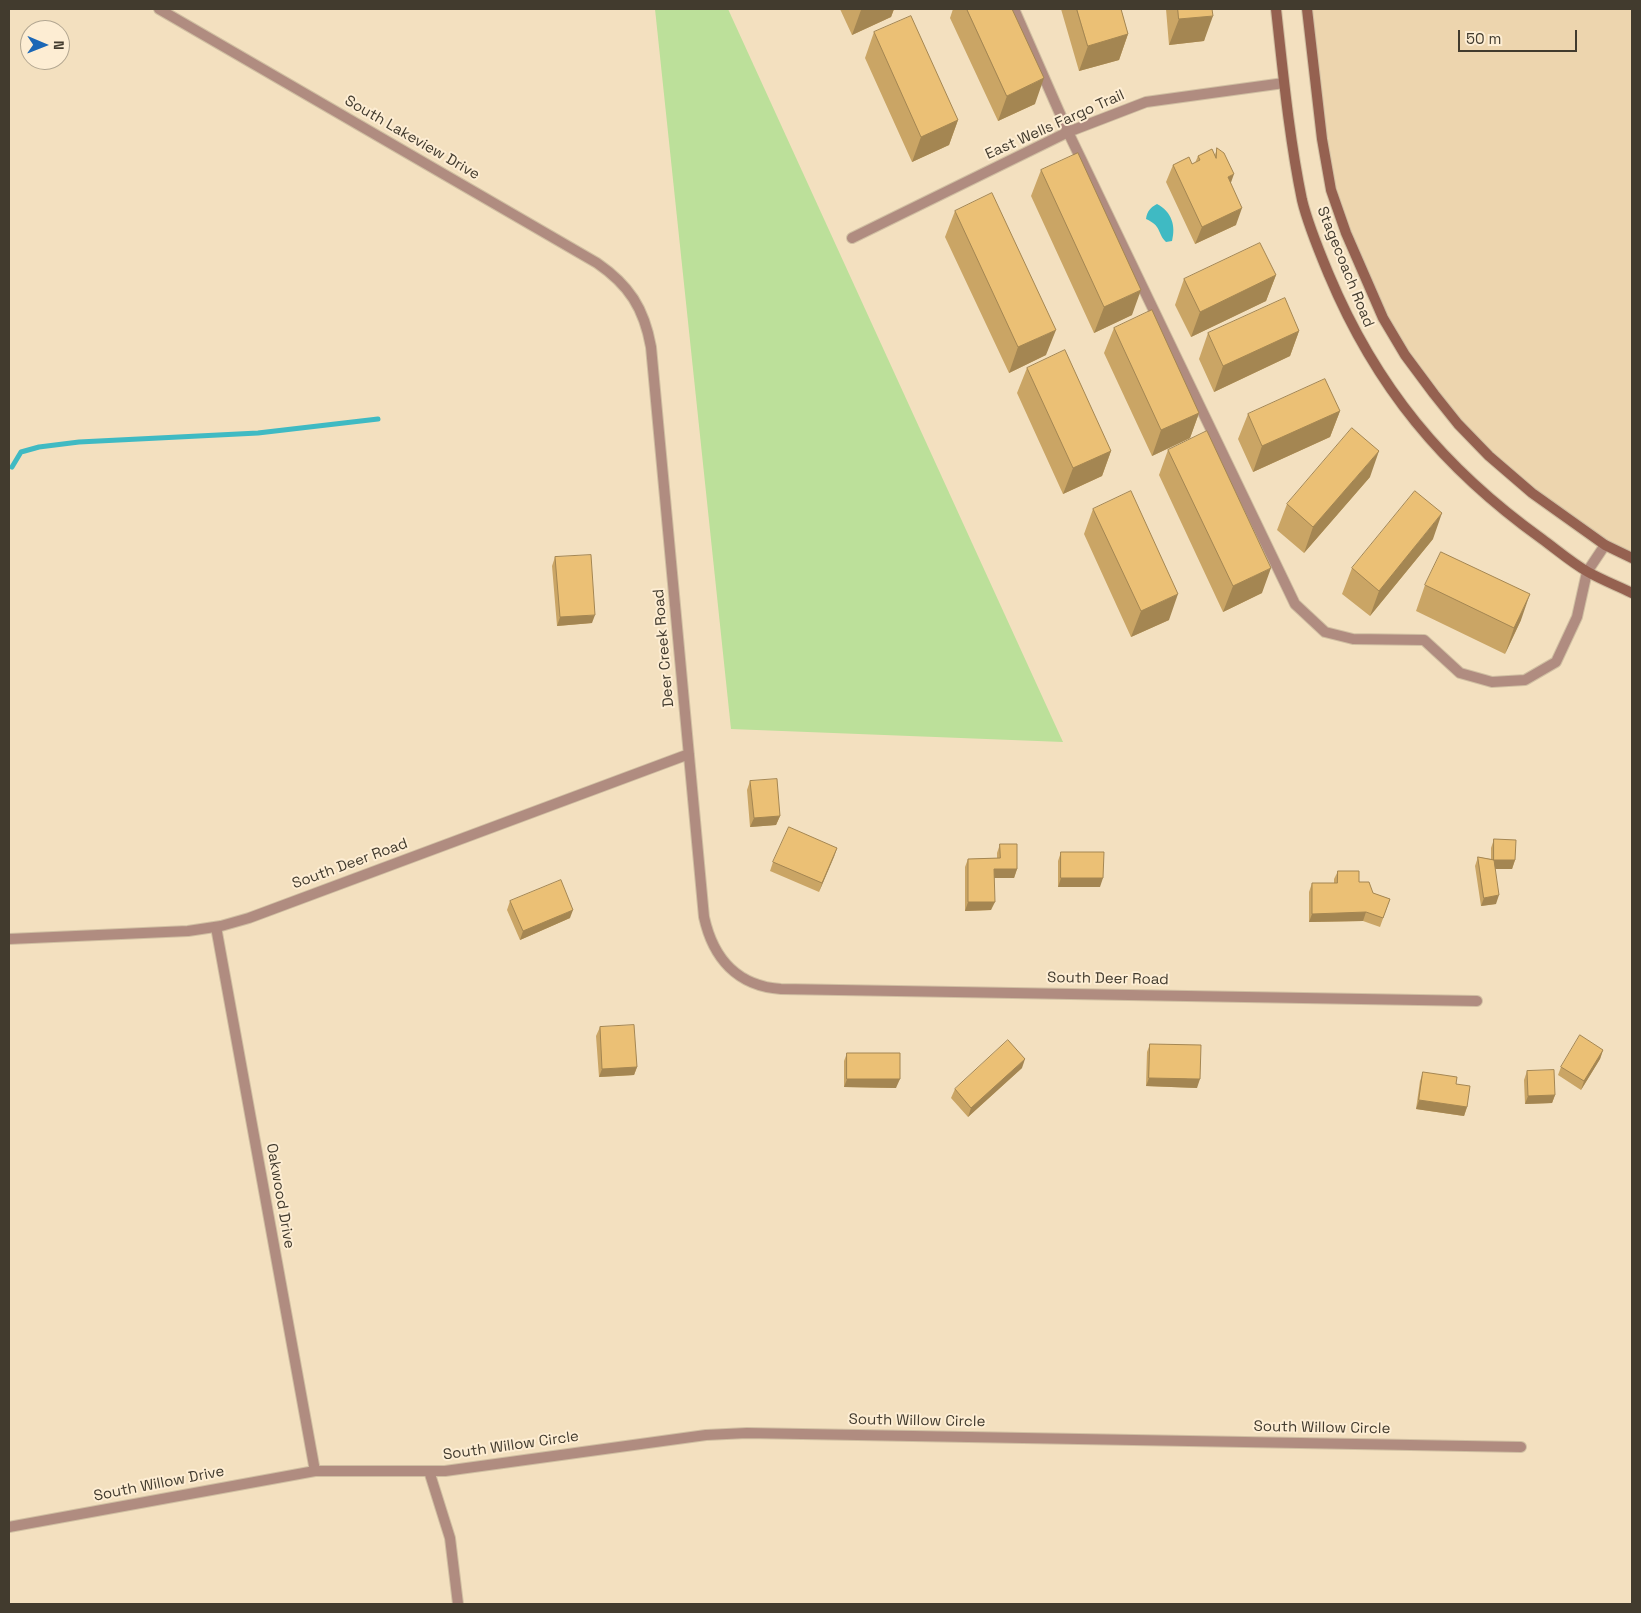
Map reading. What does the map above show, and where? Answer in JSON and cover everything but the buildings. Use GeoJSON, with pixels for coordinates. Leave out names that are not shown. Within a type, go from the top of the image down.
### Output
{"type":"FeatureCollection","features":[{"type":"Feature","properties":{"kind":"street","name":"South Lakeview Drive"},"geometry":{"type":"LineString","coordinates":[[159,9],[597,263],[613,274],[627,288],[639,307]]}},
{"type":"Feature","properties":{"kind":"street"},"geometry":{"type":"LineString","coordinates":[[1014,9],[1068,132],[1295,604],[1325,632],[1353,639],[1424,640],[1460,674],[1492,682],[1525,680],[1556,662],[1577,617],[1587,572],[1604,545]]}},
{"type":"Feature","properties":{"kind":"street","name":"Stagecoach Road"},"geometry":{"type":"LineString","coordinates":[[1276,9],[1293,148],[1306,211],[1318,248],[1336,292],[1357,336],[1380,374],[1435,446],[1467,479],[1512,518],[1587,572],[1632,593]]}},
{"type":"Feature","properties":{"kind":"street","name":"Stagecoach Road"},"geometry":{"type":"LineString","coordinates":[[1307,9],[1322,139],[1331,190],[1346,233],[1383,318],[1405,355],[1434,394],[1458,424],[1489,456],[1532,493],[1604,545],[1632,558]]}},
{"type":"Feature","properties":{"kind":"street","name":"East Wells Fargo Trail"},"geometry":{"type":"LineString","coordinates":[[852,238],[1068,132],[1146,102],[1284,83]]}},
{"type":"Feature","properties":{"kind":"street","name":"Deer Creek Road"},"geometry":{"type":"LineString","coordinates":[[639,307],[647,327],[651,347],[704,917],[708,935],[716,952],[727,966],[741,976]]}},
{"type":"Feature","properties":{"kind":"street","name":"South Deer Road"},"geometry":{"type":"LineString","coordinates":[[9,939],[188,931],[216,927],[249,918],[689,754]]}},
{"type":"Feature","properties":{"kind":"street","name":"Oakwood Drive"},"geometry":{"type":"LineString","coordinates":[[216,927],[315,1470]]}},
{"type":"Feature","properties":{"kind":"street","name":"South Deer Road"},"geometry":{"type":"LineString","coordinates":[[741,976],[757,984],[782,989],[1477,1001]]}},
{"type":"Feature","properties":{"kind":"street","name":"South Willow Circle"},"geometry":{"type":"LineString","coordinates":[[315,1470],[429,1471],[466,1469],[706,1434],[1521,1447]]}},
{"type":"Feature","properties":{"kind":"street","name":"South Willow Drive"},"geometry":{"type":"LineString","coordinates":[[9,1527],[315,1470]]}},
{"type":"Feature","properties":{"kind":"street"},"geometry":{"type":"LineString","coordinates":[[429,1471],[450,1538],[458,1604]]}},
{"type":"Feature","properties":{"kind":"shaded area"},"geometry":{"type":"Polygon","coordinates":[[[1307,9],[1632,9],[1632,558],[1605,545],[1489,456],[1405,355],[1331,190],[1307,9]]]}},
{"type":"Feature","properties":{"kind":"green space"},"geometry":{"type":"Polygon","coordinates":[[[655,9],[728,9],[1063,742],[731,729],[655,9]]]}},
{"type":"Feature","properties":{"kind":"water"},"geometry":{"type":"Polygon","coordinates":[[[1157,204],[1166,211],[1172,220],[1172,241],[1166,242],[1155,224],[1146,219],[1147,214],[1157,204]]]}},
{"type":"Feature","properties":{"kind":"waterway"},"geometry":{"type":"LineString","coordinates":[[12,467],[21,452],[39,447],[79,442],[258,433],[378,419]]}}]}
